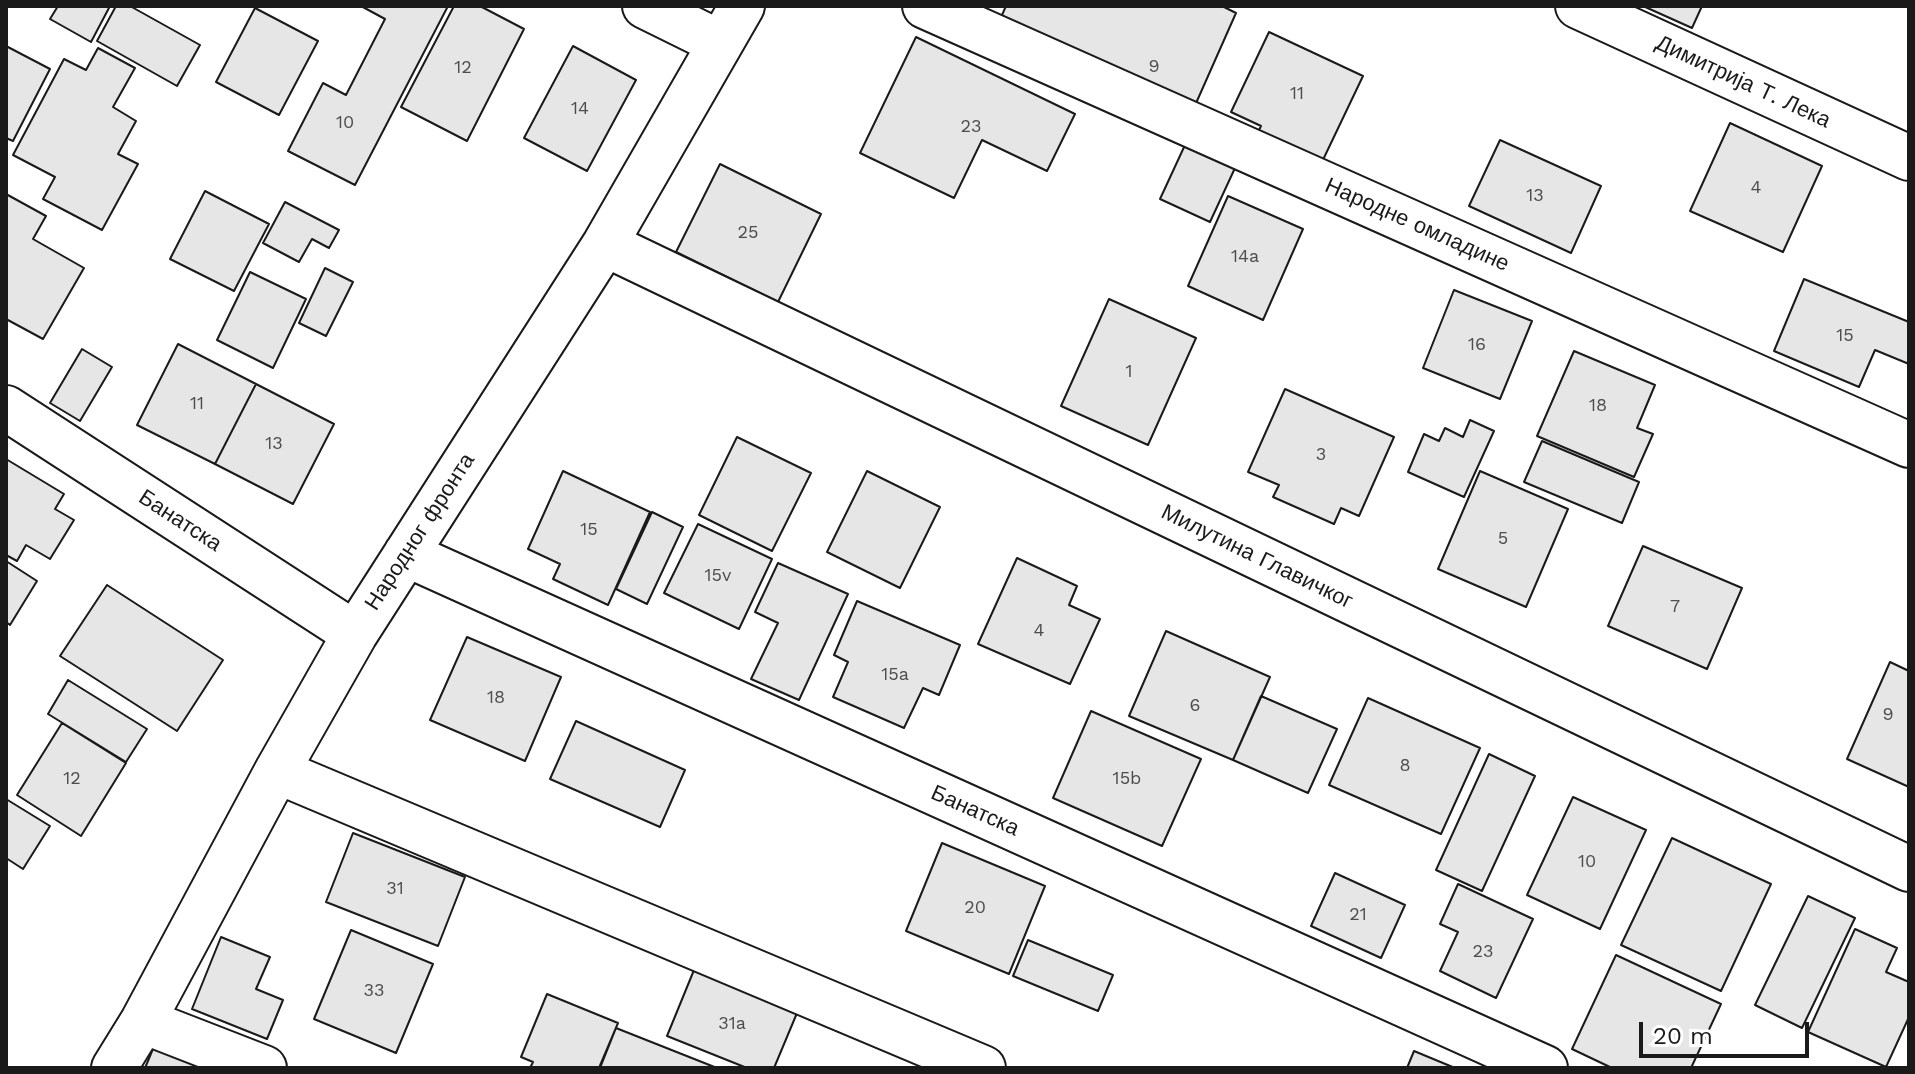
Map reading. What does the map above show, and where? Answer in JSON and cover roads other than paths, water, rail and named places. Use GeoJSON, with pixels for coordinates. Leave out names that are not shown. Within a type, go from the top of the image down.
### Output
{"type":"FeatureCollection","features":[{"type":"Feature","properties":{"kind":"street"},"geometry":{"type":"LineString","coordinates":[[645,6],[720,43]]}},
{"type":"Feature","properties":{"kind":"street","name":"Народног фронта"},"geometry":{"type":"LineString","coordinates":[[114,1068],[143,1021],[277,771],[355,634],[605,244],[742,6]]}},
{"type":"Feature","properties":{"kind":"street","name":"Народне омладине"},"geometry":{"type":"LineString","coordinates":[[925,6],[1909,445]]}},
{"type":"Feature","properties":{"kind":"street","name":"Димитрија Т. Лека"},"geometry":{"type":"LineString","coordinates":[[1578,6],[1909,158]]}},
{"type":"Feature","properties":{"kind":"street","name":"Милутина Главичког"},"geometry":{"type":"LineString","coordinates":[[605,244],[1909,869]]}},
{"type":"Feature","properties":{"kind":"street","name":"Банатска"},"geometry":{"type":"LineString","coordinates":[[6,408],[355,634]]}},
{"type":"Feature","properties":{"kind":"street","name":"Банатска"},"geometry":{"type":"LineString","coordinates":[[406,554],[1545,1068]]}},
{"type":"Feature","properties":{"kind":"street"},"geometry":{"type":"LineString","coordinates":[[277,771],[983,1068]]}},
{"type":"Feature","properties":{"kind":"street"},"geometry":{"type":"LineString","coordinates":[[143,1021],[264,1068]]}}]}
